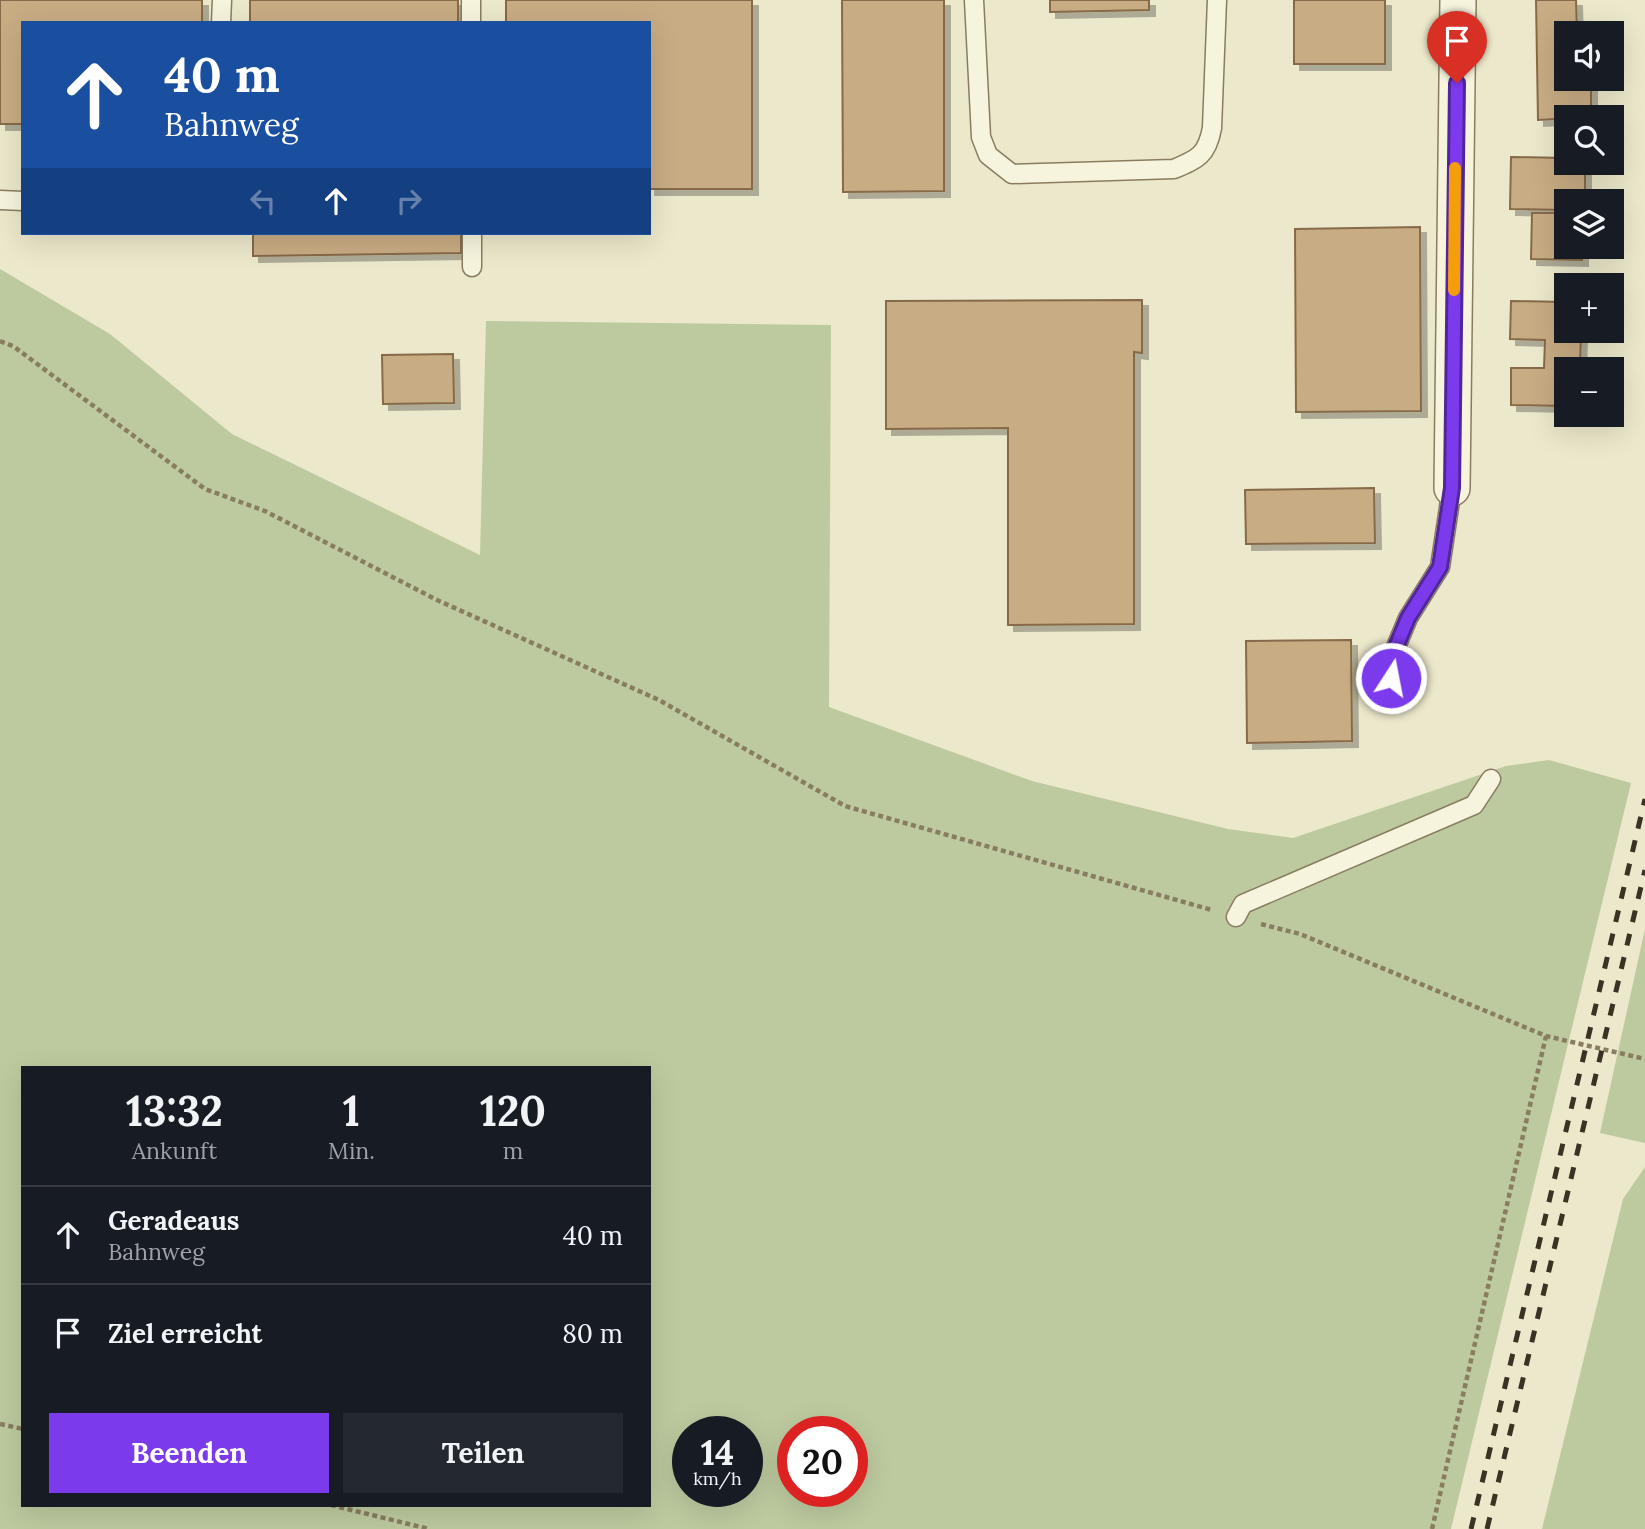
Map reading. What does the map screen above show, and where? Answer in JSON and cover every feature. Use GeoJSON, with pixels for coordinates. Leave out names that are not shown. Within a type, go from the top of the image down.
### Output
{"type":"FeatureCollection","features":[{"type":"Feature","properties":{"kind":"street"},"geometry":{"type":"LineString","coordinates":[[1452,488],[1458,0]]}},
{"type":"Feature","properties":{"kind":"lane"},"geometry":{"type":"LineString","coordinates":[[221,21],[222,0]]}},
{"type":"Feature","properties":{"kind":"lane"},"geometry":{"type":"LineString","coordinates":[[471,0],[471,21]]}},
{"type":"Feature","properties":{"kind":"lane"},"geometry":{"type":"LineString","coordinates":[[974,0],[981,136],[988,155],[1012,174],[1174,169],[1201,155],[1208,148],[1212,128],[1217,0]]}},
{"type":"Feature","properties":{"kind":"lane"},"geometry":{"type":"LineString","coordinates":[[0,200],[21,201]]}},
{"type":"Feature","properties":{"kind":"lane"},"geometry":{"type":"LineString","coordinates":[[472,235],[472,267]]}},
{"type":"Feature","properties":{"kind":"lane"},"geometry":{"type":"LineString","coordinates":[[1390,697],[1391,659],[1408,618],[1440,567],[1452,488]]}},
{"type":"Feature","properties":{"kind":"lane"},"geometry":{"type":"LineString","coordinates":[[1237,917],[1243,904],[1474,805],[1491,779]]}},
{"type":"Feature","properties":{"kind":"path"},"geometry":{"type":"LineString","coordinates":[[0,341],[13,346],[205,489],[265,511],[437,600],[659,700],[845,806],[1300,934],[1506,1017],[1546,1036],[1645,1059]]}},
{"type":"Feature","properties":{"kind":"path"},"geometry":{"type":"LineString","coordinates":[[1432,1529],[1546,1036]]}},
{"type":"Feature","properties":{"kind":"path"},"geometry":{"type":"LineString","coordinates":[[0,1424],[21,1429]]}},
{"type":"Feature","properties":{"kind":"path"},"geometry":{"type":"LineString","coordinates":[[339,1507],[429,1529]]}},
{"type":"Feature","properties":{"kind":"green space"},"geometry":{"type":"Polygon","coordinates":[[[0,269],[110,334],[232,434],[480,555],[486,321],[831,325],[829,707],[1032,781],[1228,829],[1293,838],[1506,766],[1549,760],[1631,783],[1451,1529],[0,1529],[0,269]]]}},
{"type":"Feature","properties":{"kind":"green space"},"geometry":{"type":"Polygon","coordinates":[[[1645,929],[1645,1143],[1600,1133],[1645,929]]]}},
{"type":"Feature","properties":{"kind":"green space"},"geometry":{"type":"Polygon","coordinates":[[[1645,1167],[1645,1529],[1542,1529],[1623,1199],[1645,1167]]]}},
{"type":"Feature","properties":{"kind":"building"},"geometry":{"type":"Polygon","coordinates":[[[0,0],[202,0],[202,21],[21,21],[21,124],[0,124],[0,0]]]}},
{"type":"Feature","properties":{"kind":"building"},"geometry":{"type":"Polygon","coordinates":[[[250,0],[458,0],[458,21],[250,21],[250,0]]]}},
{"type":"Feature","properties":{"kind":"building"},"geometry":{"type":"Polygon","coordinates":[[[506,0],[752,0],[752,189],[651,189],[651,21],[506,21],[506,0]]]}},
{"type":"Feature","properties":{"kind":"building"},"geometry":{"type":"Polygon","coordinates":[[[842,0],[944,0],[944,191],[843,192],[842,0]]]}},
{"type":"Feature","properties":{"kind":"building"},"geometry":{"type":"Polygon","coordinates":[[[1050,0],[1149,0],[1149,10],[1050,12],[1050,0]]]}},
{"type":"Feature","properties":{"kind":"building"},"geometry":{"type":"Polygon","coordinates":[[[1294,0],[1385,0],[1385,64],[1294,64],[1294,0]]]}},
{"type":"Feature","properties":{"kind":"building"},"geometry":{"type":"Polygon","coordinates":[[[1536,0],[1576,0],[1577,21],[1554,21],[1554,91],[1591,91],[1591,105],[1554,105],[1554,119],[1538,120],[1536,0]]]}},
{"type":"Feature","properties":{"kind":"building"},"geometry":{"type":"Polygon","coordinates":[[[1511,157],[1554,158],[1554,175],[1585,175],[1585,189],[1554,189],[1554,210],[1510,209],[1511,157]]]}},
{"type":"Feature","properties":{"kind":"building"},"geometry":{"type":"Polygon","coordinates":[[[1532,213],[1554,213],[1554,259],[1582,260],[1531,259],[1532,213]]]}},
{"type":"Feature","properties":{"kind":"building"},"geometry":{"type":"Polygon","coordinates":[[[1420,227],[1421,411],[1296,412],[1295,229],[1420,227]]]}},
{"type":"Feature","properties":{"kind":"building"},"geometry":{"type":"Polygon","coordinates":[[[253,235],[461,235],[461,253],[253,256],[253,235]]]}},
{"type":"Feature","properties":{"kind":"building"},"geometry":{"type":"Polygon","coordinates":[[[1142,300],[1142,353],[1134,352],[1134,624],[1008,625],[1008,428],[886,429],[886,301],[1142,300]]]}},
{"type":"Feature","properties":{"kind":"building"},"geometry":{"type":"Polygon","coordinates":[[[1511,301],[1554,302],[1554,343],[1581,343],[1580,357],[1554,357],[1554,406],[1511,405],[1511,368],[1544,368],[1545,340],[1510,339],[1511,301]]]}},
{"type":"Feature","properties":{"kind":"building"},"geometry":{"type":"Polygon","coordinates":[[[453,354],[454,403],[383,404],[382,355],[453,354]]]}},
{"type":"Feature","properties":{"kind":"building"},"geometry":{"type":"Polygon","coordinates":[[[1374,488],[1375,543],[1246,544],[1245,490],[1374,488]]]}},
{"type":"Feature","properties":{"kind":"building"},"geometry":{"type":"Polygon","coordinates":[[[1351,640],[1352,741],[1247,743],[1246,641],[1351,640]]]}},
{"type":"Feature","properties":{"kind":"railway"},"geometry":{"type":"LineString","coordinates":[[1471,1529],[1645,799]]}},
{"type":"Feature","properties":{"kind":"railway"},"geometry":{"type":"LineString","coordinates":[[1487,1529],[1645,870]]}},
{"type":"Feature","properties":{"kind":"slow traffic"},"geometry":{"type":"LineString","coordinates":[[1454,290],[1455,168]]}},
{"type":"Feature","properties":{"kind":"route"},"geometry":{"type":"LineString","coordinates":[[1391,678],[1391,659],[1408,618],[1440,567],[1452,488],[1457,83]]}}]}
